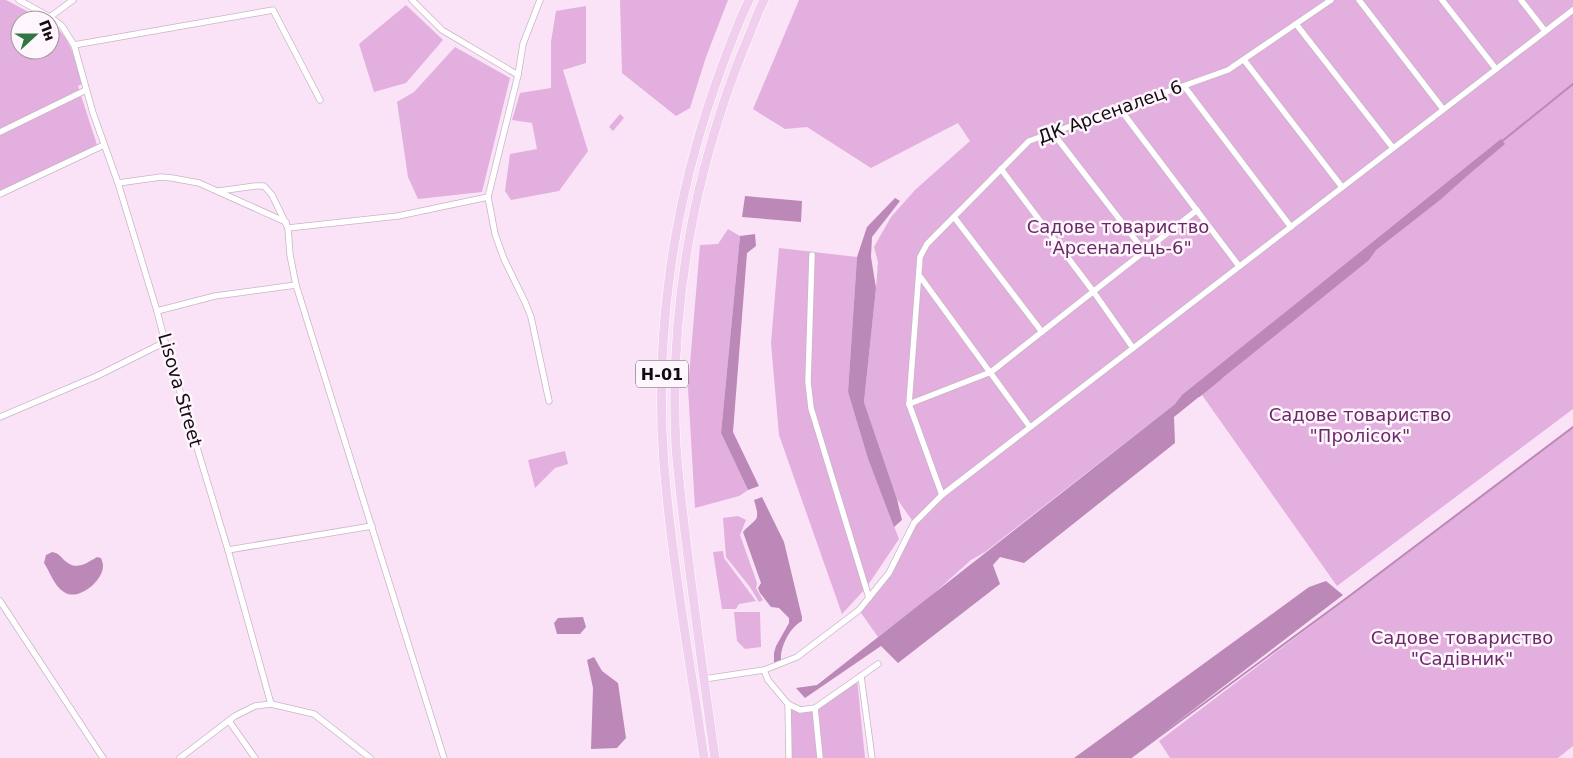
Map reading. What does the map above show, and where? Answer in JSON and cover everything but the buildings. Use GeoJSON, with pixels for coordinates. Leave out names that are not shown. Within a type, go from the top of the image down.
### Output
{"type":"FeatureCollection","features":[{"type":"Feature","properties":{"kind":"main road","name":"Н-01"},"geometry":{"type":"LineString","coordinates":[[704,758],[669,518],[664,463],[662,350],[674,242],[692,157],[701,124],[725,56],[749,0]]}},
{"type":"Feature","properties":{"kind":"main road","name":"Н-01"},"geometry":{"type":"LineString","coordinates":[[715,758],[676,445],[678,325],[686,259],[707,154],[725,96],[764,0]]}},
{"type":"Feature","properties":{"kind":"street","name":"Lisova Street"},"geometry":{"type":"LineString","coordinates":[[19,0],[37,10]]}},
{"type":"Feature","properties":{"kind":"street"},"geometry":{"type":"LineString","coordinates":[[59,10],[73,0]]}},
{"type":"Feature","properties":{"kind":"street"},"geometry":{"type":"LineString","coordinates":[[412,0],[442,30],[518,75]]}},
{"type":"Feature","properties":{"kind":"street"},"geometry":{"type":"LineString","coordinates":[[540,0],[523,44],[518,75],[488,197],[495,234],[504,260],[531,317],[549,401]]}},
{"type":"Feature","properties":{"kind":"street","name":"ДК Арсеналец 6"},"geometry":{"type":"LineString","coordinates":[[942,495],[909,404],[920,257],[927,244],[1029,141],[1228,70],[1332,0]]}},
{"type":"Feature","properties":{"kind":"street"},"geometry":{"type":"LineString","coordinates":[[1359,0],[1443,109]]}},
{"type":"Feature","properties":{"kind":"street"},"geometry":{"type":"LineString","coordinates":[[1442,0],[1496,69]]}},
{"type":"Feature","properties":{"kind":"street"},"geometry":{"type":"LineString","coordinates":[[1521,0],[1545,31]]}},
{"type":"Feature","properties":{"kind":"street"},"geometry":{"type":"LineString","coordinates":[[74,45],[276,9],[320,100]]}},
{"type":"Feature","properties":{"kind":"street"},"geometry":{"type":"LineString","coordinates":[[704,679],[764,670],[798,656],[859,610],[889,573],[914,523],[942,495],[1573,10]]}},
{"type":"Feature","properties":{"kind":"street","name":"Lisova Street"},"geometry":{"type":"LineString","coordinates":[[60,24],[74,45],[86,90],[118,182],[228,550],[271,704]]}},
{"type":"Feature","properties":{"kind":"street"},"geometry":{"type":"LineString","coordinates":[[1296,24],[1393,148]]}},
{"type":"Feature","properties":{"kind":"street"},"geometry":{"type":"LineString","coordinates":[[1244,60],[1342,187]]}},
{"type":"Feature","properties":{"kind":"street"},"geometry":{"type":"LineString","coordinates":[[1184,86],[1291,227]]}},
{"type":"Feature","properties":{"kind":"street"},"geometry":{"type":"LineString","coordinates":[[0,132],[86,90]]}},
{"type":"Feature","properties":{"kind":"street"},"geometry":{"type":"LineString","coordinates":[[1120,109],[1239,266]]}},
{"type":"Feature","properties":{"kind":"street"},"geometry":{"type":"LineString","coordinates":[[1053,132],[1144,251]]}},
{"type":"Feature","properties":{"kind":"street"},"geometry":{"type":"LineString","coordinates":[[0,194],[104,146]]}},
{"type":"Feature","properties":{"kind":"street"},"geometry":{"type":"LineString","coordinates":[[1001,169],[1093,291],[1133,348]]}},
{"type":"Feature","properties":{"kind":"street"},"geometry":{"type":"LineString","coordinates":[[118,182],[161,177],[199,183],[287,225],[398,216],[488,197]]}},
{"type":"Feature","properties":{"kind":"street"},"geometry":{"type":"LineString","coordinates":[[218,191],[264,186],[272,195],[287,225],[296,285],[444,758]]}},
{"type":"Feature","properties":{"kind":"street"},"geometry":{"type":"LineString","coordinates":[[909,404],[991,372],[1197,210]]}},
{"type":"Feature","properties":{"kind":"street"},"geometry":{"type":"LineString","coordinates":[[954,217],[1042,332]]}},
{"type":"Feature","properties":{"kind":"street"},"geometry":{"type":"LineString","coordinates":[[812,254],[808,382],[811,408],[869,598]]}},
{"type":"Feature","properties":{"kind":"street"},"geometry":{"type":"LineString","coordinates":[[919,275],[1030,427]]}},
{"type":"Feature","properties":{"kind":"street"},"geometry":{"type":"LineString","coordinates":[[157,311],[215,296],[296,285]]}},
{"type":"Feature","properties":{"kind":"street"},"geometry":{"type":"LineString","coordinates":[[0,417],[96,376],[165,342]]}},
{"type":"Feature","properties":{"kind":"street"},"geometry":{"type":"LineString","coordinates":[[228,550],[372,526]]}},
{"type":"Feature","properties":{"kind":"street"},"geometry":{"type":"LineString","coordinates":[[0,601],[103,758]]}},
{"type":"Feature","properties":{"kind":"street"},"geometry":{"type":"LineString","coordinates":[[764,670],[768,680],[788,704],[800,710],[815,708],[878,664]]}},
{"type":"Feature","properties":{"kind":"street"},"geometry":{"type":"LineString","coordinates":[[861,676],[872,758]]}},
{"type":"Feature","properties":{"kind":"street"},"geometry":{"type":"LineString","coordinates":[[180,758],[229,721],[255,706],[271,704],[314,714],[370,758]]}},
{"type":"Feature","properties":{"kind":"street"},"geometry":{"type":"LineString","coordinates":[[788,704],[789,758]]}},
{"type":"Feature","properties":{"kind":"street"},"geometry":{"type":"LineString","coordinates":[[815,708],[820,758]]}},
{"type":"Feature","properties":{"kind":"street"},"geometry":{"type":"LineString","coordinates":[[229,721],[255,758]]}},
{"type":"Feature","properties":{"kind":"green space"},"geometry":{"type":"Polygon","coordinates":[[[0,0],[6,0],[25,10],[10,10],[10,60],[60,60],[60,32],[68,42],[82,84],[78,86],[97,145],[0,192],[0,0]]]}},
{"type":"Feature","properties":{"kind":"green space"},"geometry":{"type":"Polygon","coordinates":[[[620,0],[728,0],[706,57],[690,108],[676,116],[622,73],[620,0]]]}},
{"type":"Feature","properties":{"kind":"green space","name":"Садове товариство \"Арсеналець-6\""},"geometry":{"type":"Polygon","coordinates":[[[799,0],[1573,0],[1573,409],[1337,586],[1202,395],[1175,404],[985,552],[971,560],[931,596],[878,637],[859,610],[889,573],[914,523],[897,499],[864,402],[878,262],[874,247],[891,217],[915,190],[970,141],[958,123],[871,168],[807,127],[785,129],[753,109],[799,0]]]}},
{"type":"Feature","properties":{"kind":"green space"},"geometry":{"type":"Polygon","coordinates":[[[406,5],[443,40],[406,83],[374,92],[359,44],[406,5]]]}},
{"type":"Feature","properties":{"kind":"green space"},"geometry":{"type":"Polygon","coordinates":[[[586,6],[586,63],[563,70],[588,151],[559,191],[511,200],[505,191],[510,154],[537,149],[532,123],[512,120],[520,93],[551,88],[551,42],[556,11],[586,6]]]}},
{"type":"Feature","properties":{"kind":"green space"},"geometry":{"type":"Polygon","coordinates":[[[455,47],[510,78],[482,192],[418,199],[408,177],[397,102],[414,92],[455,47]]]}},
{"type":"Feature","properties":{"kind":"green space"},"geometry":{"type":"Polygon","coordinates":[[[620,114],[624,118],[613,131],[609,127],[620,114]]]}},
{"type":"Feature","properties":{"kind":"green space"},"geometry":{"type":"Polygon","coordinates":[[[728,229],[740,236],[721,433],[748,490],[739,496],[695,508],[688,388],[700,245],[718,244],[728,229]]]}},
{"type":"Feature","properties":{"kind":"green space"},"geometry":{"type":"Polygon","coordinates":[[[779,248],[857,257],[848,392],[868,459],[899,539],[866,588],[842,614],[779,435],[771,343],[779,248]]]}},
{"type":"Feature","properties":{"kind":"green space","name":"Садове товариство \"Садівник\""},"geometry":{"type":"Polygon","coordinates":[[[1573,427],[1573,746],[1558,758],[1170,758],[1159,741],[1573,427]]]}},
{"type":"Feature","properties":{"kind":"green space"},"geometry":{"type":"Polygon","coordinates":[[[565,451],[568,464],[555,468],[535,488],[528,460],[565,451]]]}},
{"type":"Feature","properties":{"kind":"green space"},"geometry":{"type":"Polygon","coordinates":[[[738,516],[746,520],[740,535],[756,580],[756,588],[763,600],[759,602],[750,587],[726,557],[723,518],[738,516]]]}},
{"type":"Feature","properties":{"kind":"green space"},"geometry":{"type":"Polygon","coordinates":[[[723,551],[724,558],[756,601],[739,604],[736,609],[722,609],[713,552],[723,551]]]}},
{"type":"Feature","properties":{"kind":"green space"},"geometry":{"type":"Polygon","coordinates":[[[734,612],[760,612],[761,647],[745,649],[737,641],[734,612]]]}},
{"type":"Feature","properties":{"kind":"green space"},"geometry":{"type":"Polygon","coordinates":[[[857,679],[865,758],[787,758],[788,710],[815,708],[857,679]]]}},
{"type":"Feature","properties":{"kind":"shaded area"},"geometry":{"type":"Polygon","coordinates":[[[1501,139],[1505,144],[1440,200],[1376,250],[1369,260],[1174,417],[1175,443],[1024,563],[1000,557],[993,565],[1000,584],[898,663],[881,646],[805,698],[796,688],[817,685],[1175,404],[1182,395],[1501,139]]]}},
{"type":"Feature","properties":{"kind":"shaded area"},"geometry":{"type":"Polygon","coordinates":[[[745,196],[802,201],[801,222],[742,217],[745,196]]]}},
{"type":"Feature","properties":{"kind":"shaded area"},"geometry":{"type":"Polygon","coordinates":[[[895,198],[900,201],[872,237],[871,257],[876,288],[864,402],[897,499],[902,520],[894,527],[868,459],[848,392],[857,257],[867,227],[895,198]]]}},
{"type":"Feature","properties":{"kind":"shaded area"},"geometry":{"type":"Polygon","coordinates":[[[755,234],[756,246],[747,253],[733,432],[759,486],[748,490],[721,433],[740,236],[755,234]]]}},
{"type":"Feature","properties":{"kind":"shaded area"},"geometry":{"type":"Polygon","coordinates":[[[762,497],[784,542],[802,617],[802,621],[787,638],[782,649],[781,660],[774,663],[776,646],[789,623],[789,618],[779,608],[771,607],[760,593],[758,588],[761,583],[743,532],[756,519],[757,513],[754,500],[762,497]]]}},
{"type":"Feature","properties":{"kind":"shaded area"},"geometry":{"type":"Polygon","coordinates":[[[52,552],[58,554],[67,563],[76,566],[80,566],[97,557],[101,558],[102,572],[89,588],[82,592],[70,594],[64,592],[52,579],[44,563],[46,555],[52,552]]]}},
{"type":"Feature","properties":{"kind":"shaded area"},"geometry":{"type":"Polygon","coordinates":[[[1326,581],[1343,595],[1130,758],[1074,758],[1309,587],[1326,581]]]}},
{"type":"Feature","properties":{"kind":"shaded area"},"geometry":{"type":"Polygon","coordinates":[[[583,617],[586,627],[580,634],[557,634],[554,623],[558,618],[583,617]]]}},
{"type":"Feature","properties":{"kind":"shaded area"},"geometry":{"type":"Polygon","coordinates":[[[594,657],[602,671],[618,683],[626,738],[617,748],[591,749],[593,688],[587,660],[594,657]]]}},
{"type":"Feature","properties":{"kind":"waterway"},"geometry":{"type":"LineString","coordinates":[[1501,142],[1573,84]]}},
{"type":"Feature","properties":{"kind":"waterway"},"geometry":{"type":"LineString","coordinates":[[1199,396],[1220,379]]}},
{"type":"Feature","properties":{"kind":"waterway"},"geometry":{"type":"LineString","coordinates":[[1130,758],[1348,597],[1573,427]]}},
{"type":"Feature","properties":{"kind":"park label","name":"Садове товариство \"Пролісок\""},"geometry":{"type":"Point","coordinates":[1360,425]}}]}
